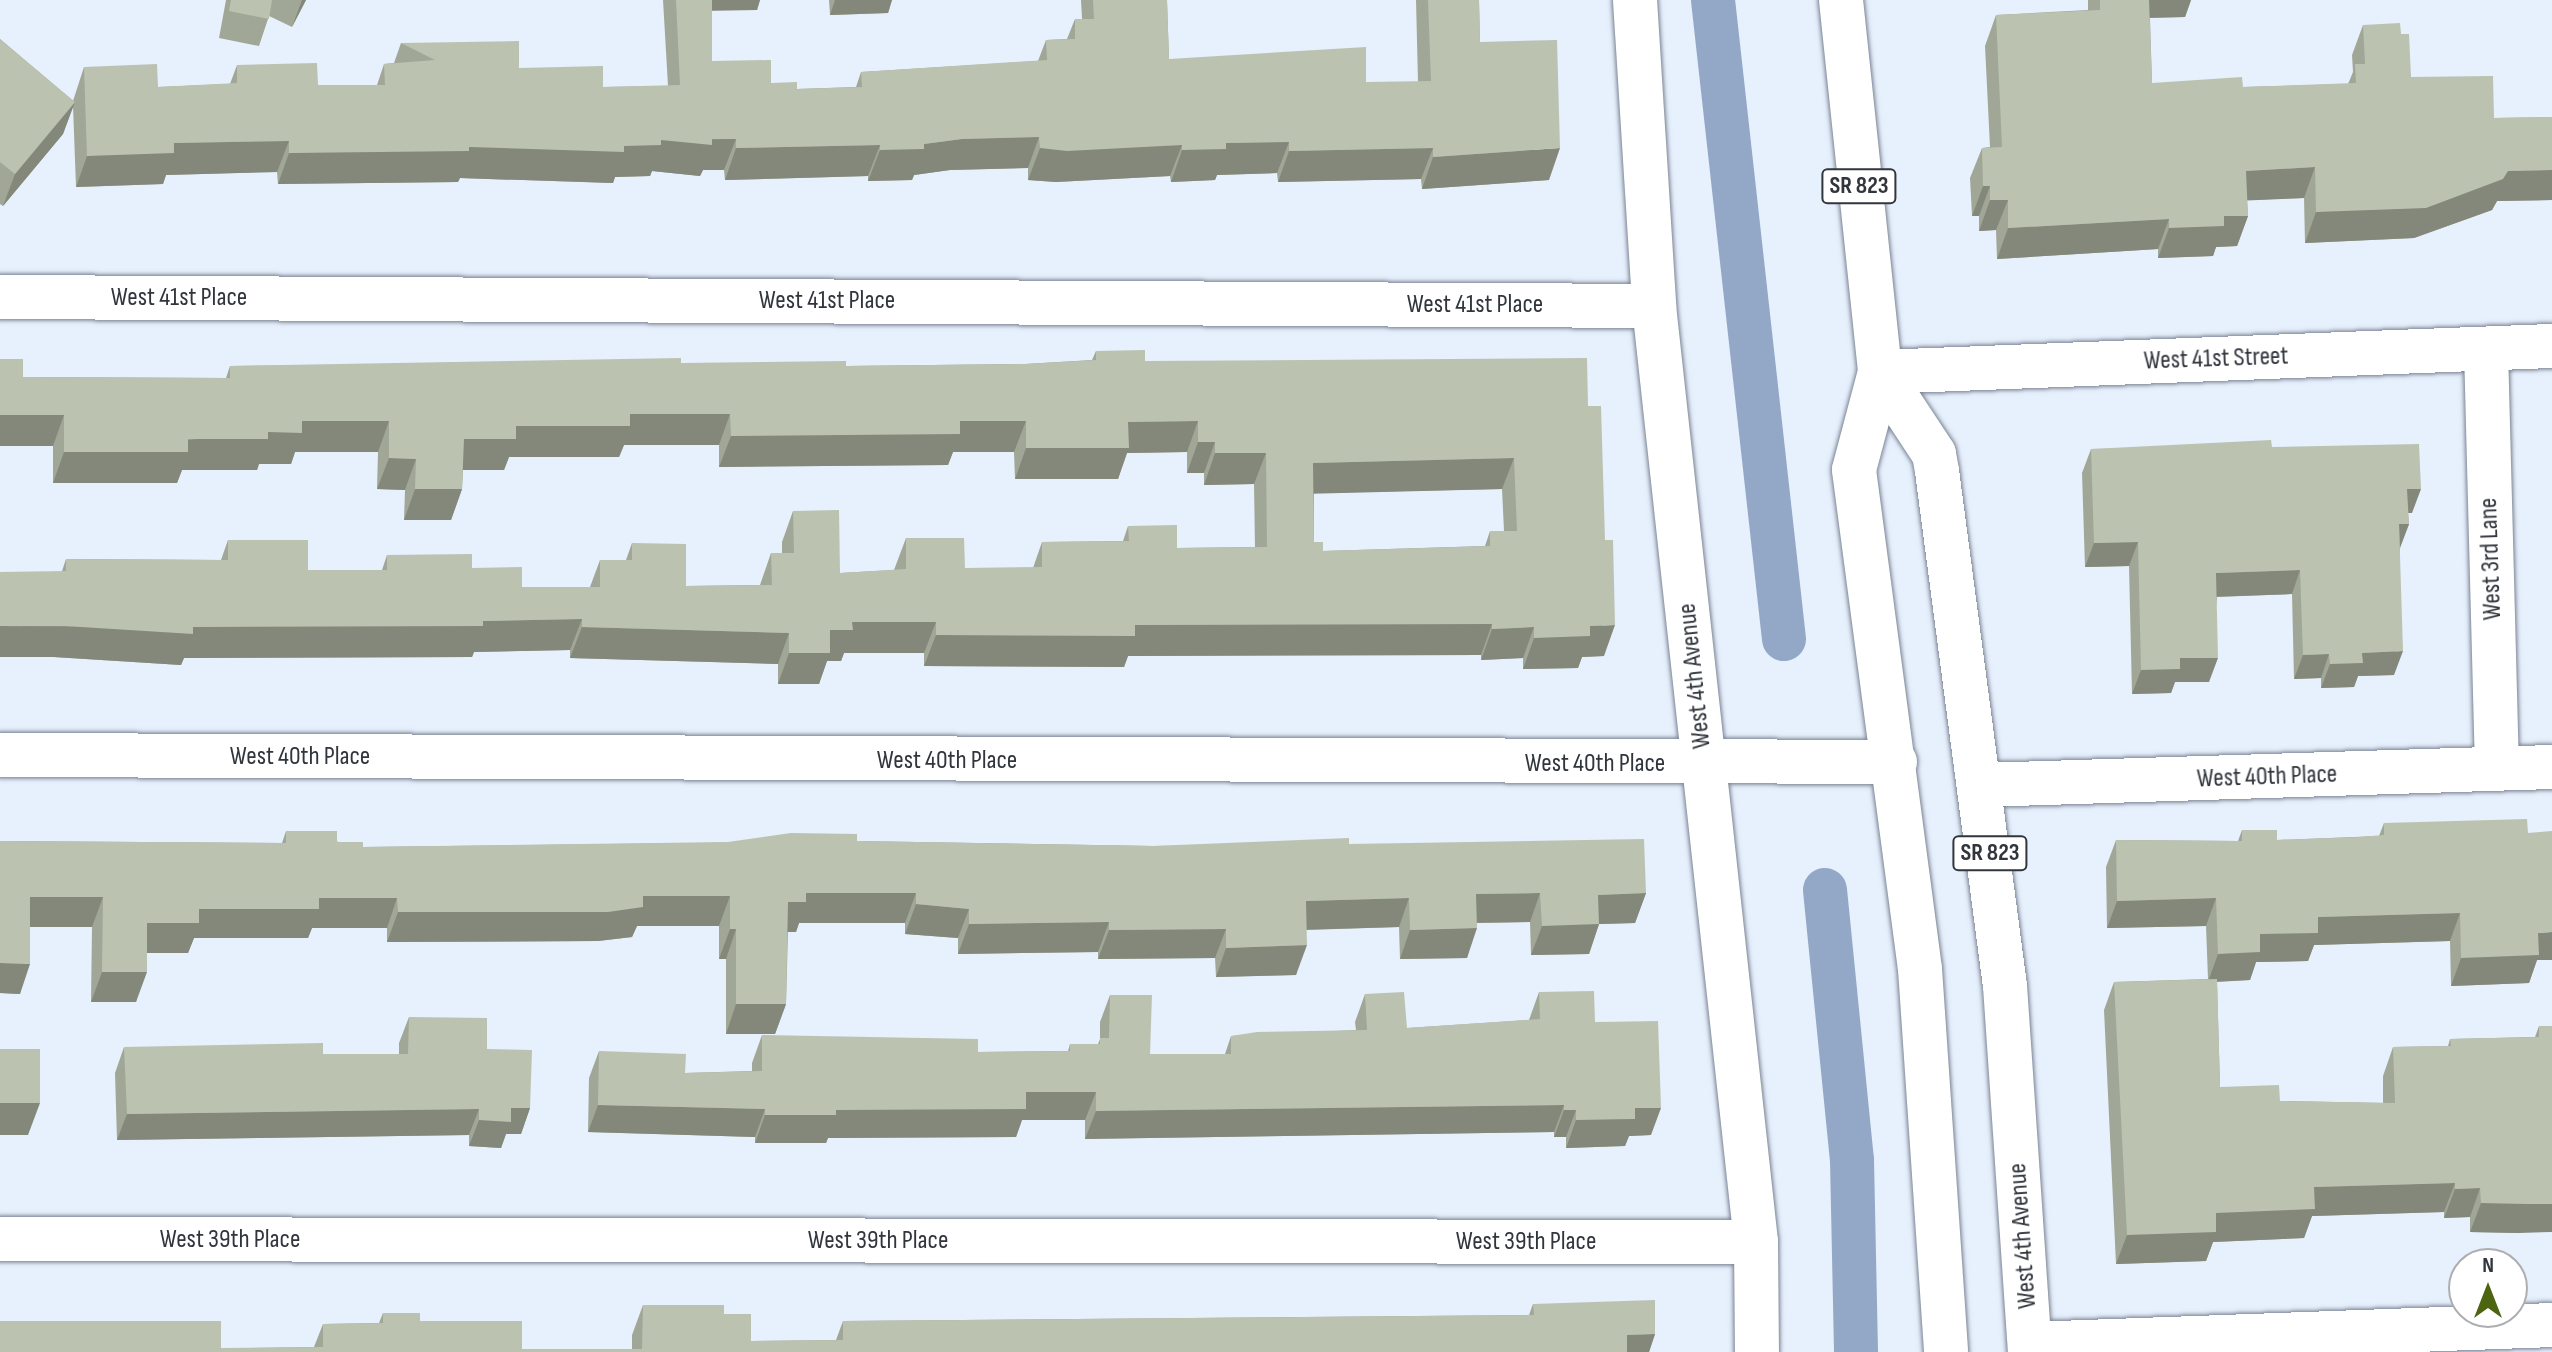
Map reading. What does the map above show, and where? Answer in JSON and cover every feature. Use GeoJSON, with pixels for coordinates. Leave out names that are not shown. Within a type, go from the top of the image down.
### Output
{"type":"FeatureCollection","features":[{"type":"Feature","properties":{"kind":"street","name":"West 4th Avenue"},"geometry":{"type":"LineString","coordinates":[[1635,0],[1654,306],[1756,1242],[1757,1352]]}},
{"type":"Feature","properties":{"kind":"street","name":"West 4th Avenue"},"geometry":{"type":"LineString","coordinates":[[1841,0],[1880,372],[1854,470],[1920,969],[1946,1352]]}},
{"type":"Feature","properties":{"kind":"street","name":"West 41st Place"},"geometry":{"type":"LineString","coordinates":[[0,297],[1654,306]]}},
{"type":"Feature","properties":{"kind":"street","name":"West 41st Street"},"geometry":{"type":"LineString","coordinates":[[1880,372],[2552,346]]}},
{"type":"Feature","properties":{"kind":"street","name":"West 3rd Lane"},"geometry":{"type":"LineString","coordinates":[[2486,349],[2497,768]]}},
{"type":"Feature","properties":{"kind":"street","name":"West 4th Avenue"},"geometry":{"type":"LineString","coordinates":[[1880,372],[1934,454],[1982,785],[2005,986],[2030,1348]]}},
{"type":"Feature","properties":{"kind":"street","name":"West 40th Place"},"geometry":{"type":"LineString","coordinates":[[0,755],[1705,765],[1895,762]]}},
{"type":"Feature","properties":{"kind":"street","name":"West 40th Place"},"geometry":{"type":"LineString","coordinates":[[1982,785],[2552,767]]}},
{"type":"Feature","properties":{"kind":"street","name":"West 39th Place"},"geometry":{"type":"LineString","coordinates":[[0,1239],[1756,1242]]}},
{"type":"Feature","properties":{"kind":"street"},"geometry":{"type":"LineString","coordinates":[[2030,1348],[2552,1325]]}},
{"type":"Feature","properties":{"kind":"building"},"geometry":{"type":"Polygon","coordinates":[[[231,0],[272,0],[269,19],[229,11],[231,0]]]}},
{"type":"Feature","properties":{"kind":"building"},"geometry":{"type":"Polygon","coordinates":[[[676,0],[712,0],[712,61],[771,60],[771,83],[797,82],[797,89],[862,87],[861,72],[1047,60],[1046,40],[1075,39],[1075,19],[1094,19],[1093,0],[1167,0],[1169,59],[1366,47],[1366,82],[1431,81],[1428,0],[1479,0],[1480,42],[1557,40],[1560,148],[1433,157],[1433,148],[1289,151],[1289,142],[1226,143],[1226,149],[1182,150],[1182,145],[1067,151],[1040,148],[1039,137],[962,139],[924,144],[924,149],[880,150],[880,145],[736,148],[736,139],[712,139],[712,145],[661,140],[661,145],[624,146],[624,152],[469,147],[469,151],[289,153],[289,141],[174,143],[174,153],[87,156],[84,67],[157,64],[158,87],[237,83],[237,65],[317,63],[318,85],[385,85],[384,64],[435,60],[401,43],[519,41],[519,68],[603,66],[603,87],[680,85],[676,0]]]}},
{"type":"Feature","properties":{"kind":"building"},"geometry":{"type":"Polygon","coordinates":[[[2100,0],[2149,0],[2152,83],[2242,77],[2243,87],[2356,83],[2355,64],[2365,64],[2363,25],[2400,23],[2401,34],[2409,34],[2411,77],[2493,76],[2494,118],[2552,117],[2552,170],[2508,171],[2503,179],[2426,208],[2316,212],[2315,167],[2246,171],[2248,216],[2224,216],[2224,226],[2169,228],[2169,219],[2008,228],[2008,200],[1990,200],[1990,186],[1983,186],[1982,148],[2002,147],[1996,15],[2100,10],[2100,0]]]}},
{"type":"Feature","properties":{"kind":"building"},"geometry":{"type":"Polygon","coordinates":[[[0,39],[75,102],[15,174],[0,162],[0,39]]]}},
{"type":"Feature","properties":{"kind":"building"},"geometry":{"type":"Polygon","coordinates":[[[1145,350],[1145,361],[1587,358],[1588,406],[1601,406],[1605,540],[1613,540],[1615,625],[1590,626],[1590,636],[1534,638],[1534,627],[1492,629],[1492,624],[1135,625],[1135,636],[936,635],[936,622],[852,622],[853,630],[830,630],[830,653],[789,653],[789,633],[582,627],[582,619],[483,621],[483,626],[193,627],[193,634],[65,626],[0,626],[0,572],[66,571],[66,559],[228,560],[228,540],[308,540],[308,570],[387,570],[387,555],[472,554],[472,568],[522,567],[522,587],[600,587],[600,560],[632,560],[632,543],[686,544],[686,586],[772,585],[771,553],[794,553],[793,511],[839,510],[840,573],[906,569],[906,538],[964,538],[965,568],[1042,567],[1042,542],[1129,541],[1128,526],[1177,525],[1177,548],[1267,547],[1266,453],[1215,453],[1215,442],[1198,442],[1198,421],[1128,422],[1129,448],[1026,448],[1026,421],[960,421],[960,434],[731,436],[730,414],[630,414],[630,426],[516,426],[516,439],[464,439],[462,489],[415,489],[416,459],[389,458],[389,421],[302,421],[302,433],[268,432],[268,439],[188,439],[188,452],[64,452],[64,415],[0,415],[0,359],[23,359],[23,377],[230,378],[230,366],[681,358],[681,363],[846,361],[846,366],[1025,364],[1096,360],[1096,351],[1145,350]],[[1514,458],[1313,463],[1314,542],[1323,542],[1323,551],[1490,546],[1490,531],[1517,531],[1514,458]]]}},
{"type":"Feature","properties":{"kind":"building"},"geometry":{"type":"Polygon","coordinates":[[[2271,440],[2272,447],[2419,444],[2421,489],[2407,489],[2409,524],[2399,524],[2403,651],[2362,653],[2363,663],[2330,664],[2329,654],[2303,655],[2300,570],[2216,573],[2218,658],[2180,658],[2180,669],[2141,670],[2138,542],[2094,543],[2091,449],[2271,440]]]}},
{"type":"Feature","properties":{"kind":"building"},"geometry":{"type":"Polygon","coordinates":[[[2527,819],[2528,833],[2552,831],[2552,932],[2538,933],[2539,955],[2461,958],[2460,913],[2318,917],[2318,933],[2260,934],[2260,952],[2218,954],[2216,898],[2117,901],[2116,840],[2242,841],[2242,830],[2277,830],[2277,840],[2359,837],[2384,835],[2384,823],[2527,819]]]}},
{"type":"Feature","properties":{"kind":"building"},"geometry":{"type":"Polygon","coordinates":[[[286,831],[337,831],[337,842],[363,842],[363,847],[728,842],[791,833],[857,834],[857,841],[1153,846],[1349,838],[1349,844],[1644,839],[1646,893],[1598,895],[1599,924],[1542,926],[1540,893],[1476,894],[1477,928],[1410,930],[1409,898],[1306,901],[1307,945],[1226,948],[1226,929],[1109,930],[1109,922],[969,924],[969,909],[916,904],[916,893],[806,893],[806,902],[788,902],[786,1004],[736,1004],[736,929],[730,929],[730,896],[643,896],[643,907],[608,912],[398,912],[397,898],[319,898],[319,909],[199,909],[199,923],[147,923],[147,972],[102,972],[103,897],[30,897],[30,964],[0,963],[0,841],[286,843],[286,831]]]}},
{"type":"Feature","properties":{"kind":"building"},"geometry":{"type":"Polygon","coordinates":[[[2217,979],[2220,1087],[2279,1085],[2280,1101],[2395,1103],[2393,1047],[2451,1046],[2450,1039],[2539,1037],[2539,1026],[2552,1026],[2552,1204],[2481,1203],[2480,1188],[2455,1189],[2455,1183],[2314,1187],[2315,1209],[2216,1213],[2216,1232],[2127,1235],[2114,982],[2217,979]]]}},
{"type":"Feature","properties":{"kind":"building"},"geometry":{"type":"Polygon","coordinates":[[[1594,991],[1595,1022],[1658,1021],[1661,1108],[1635,1108],[1635,1119],[1576,1120],[1576,1110],[1564,1110],[1564,1105],[1096,1111],[1096,1092],[1026,1092],[1026,1109],[836,1110],[836,1115],[765,1115],[765,1109],[598,1105],[599,1051],[686,1054],[685,1073],[762,1071],[762,1035],[978,1039],[978,1052],[1070,1051],[1070,1044],[1100,1044],[1100,1038],[1109,1038],[1110,995],[1152,995],[1150,1054],[1231,1054],[1231,1036],[1257,1032],[1367,1030],[1365,994],[1404,992],[1407,1028],[1540,1019],[1539,992],[1594,991]]]}},
{"type":"Feature","properties":{"kind":"building"},"geometry":{"type":"Polygon","coordinates":[[[409,1017],[487,1018],[487,1049],[532,1050],[530,1108],[511,1108],[511,1122],[479,1120],[479,1109],[127,1114],[124,1047],[323,1043],[323,1054],[408,1054],[409,1017]]]}},
{"type":"Feature","properties":{"kind":"building"},"geometry":{"type":"Polygon","coordinates":[[[0,1049],[40,1049],[40,1103],[0,1103],[0,1049]]]}},
{"type":"Feature","properties":{"kind":"building"},"geometry":{"type":"Polygon","coordinates":[[[1655,1300],[1655,1334],[1627,1335],[1627,1352],[0,1352],[0,1321],[221,1321],[221,1348],[323,1347],[323,1324],[383,1323],[383,1313],[420,1313],[420,1321],[522,1321],[522,1349],[642,1349],[643,1305],[724,1305],[724,1314],[751,1314],[751,1341],[843,1340],[843,1321],[1534,1315],[1533,1304],[1655,1300]]]}},
{"type":"Feature","properties":{"kind":"waterway"},"geometry":{"type":"LineString","coordinates":[[1713,0],[1784,639]]}},
{"type":"Feature","properties":{"kind":"waterway"},"geometry":{"type":"LineString","coordinates":[[1825,890],[1852,1160],[1856,1352]]}}]}
